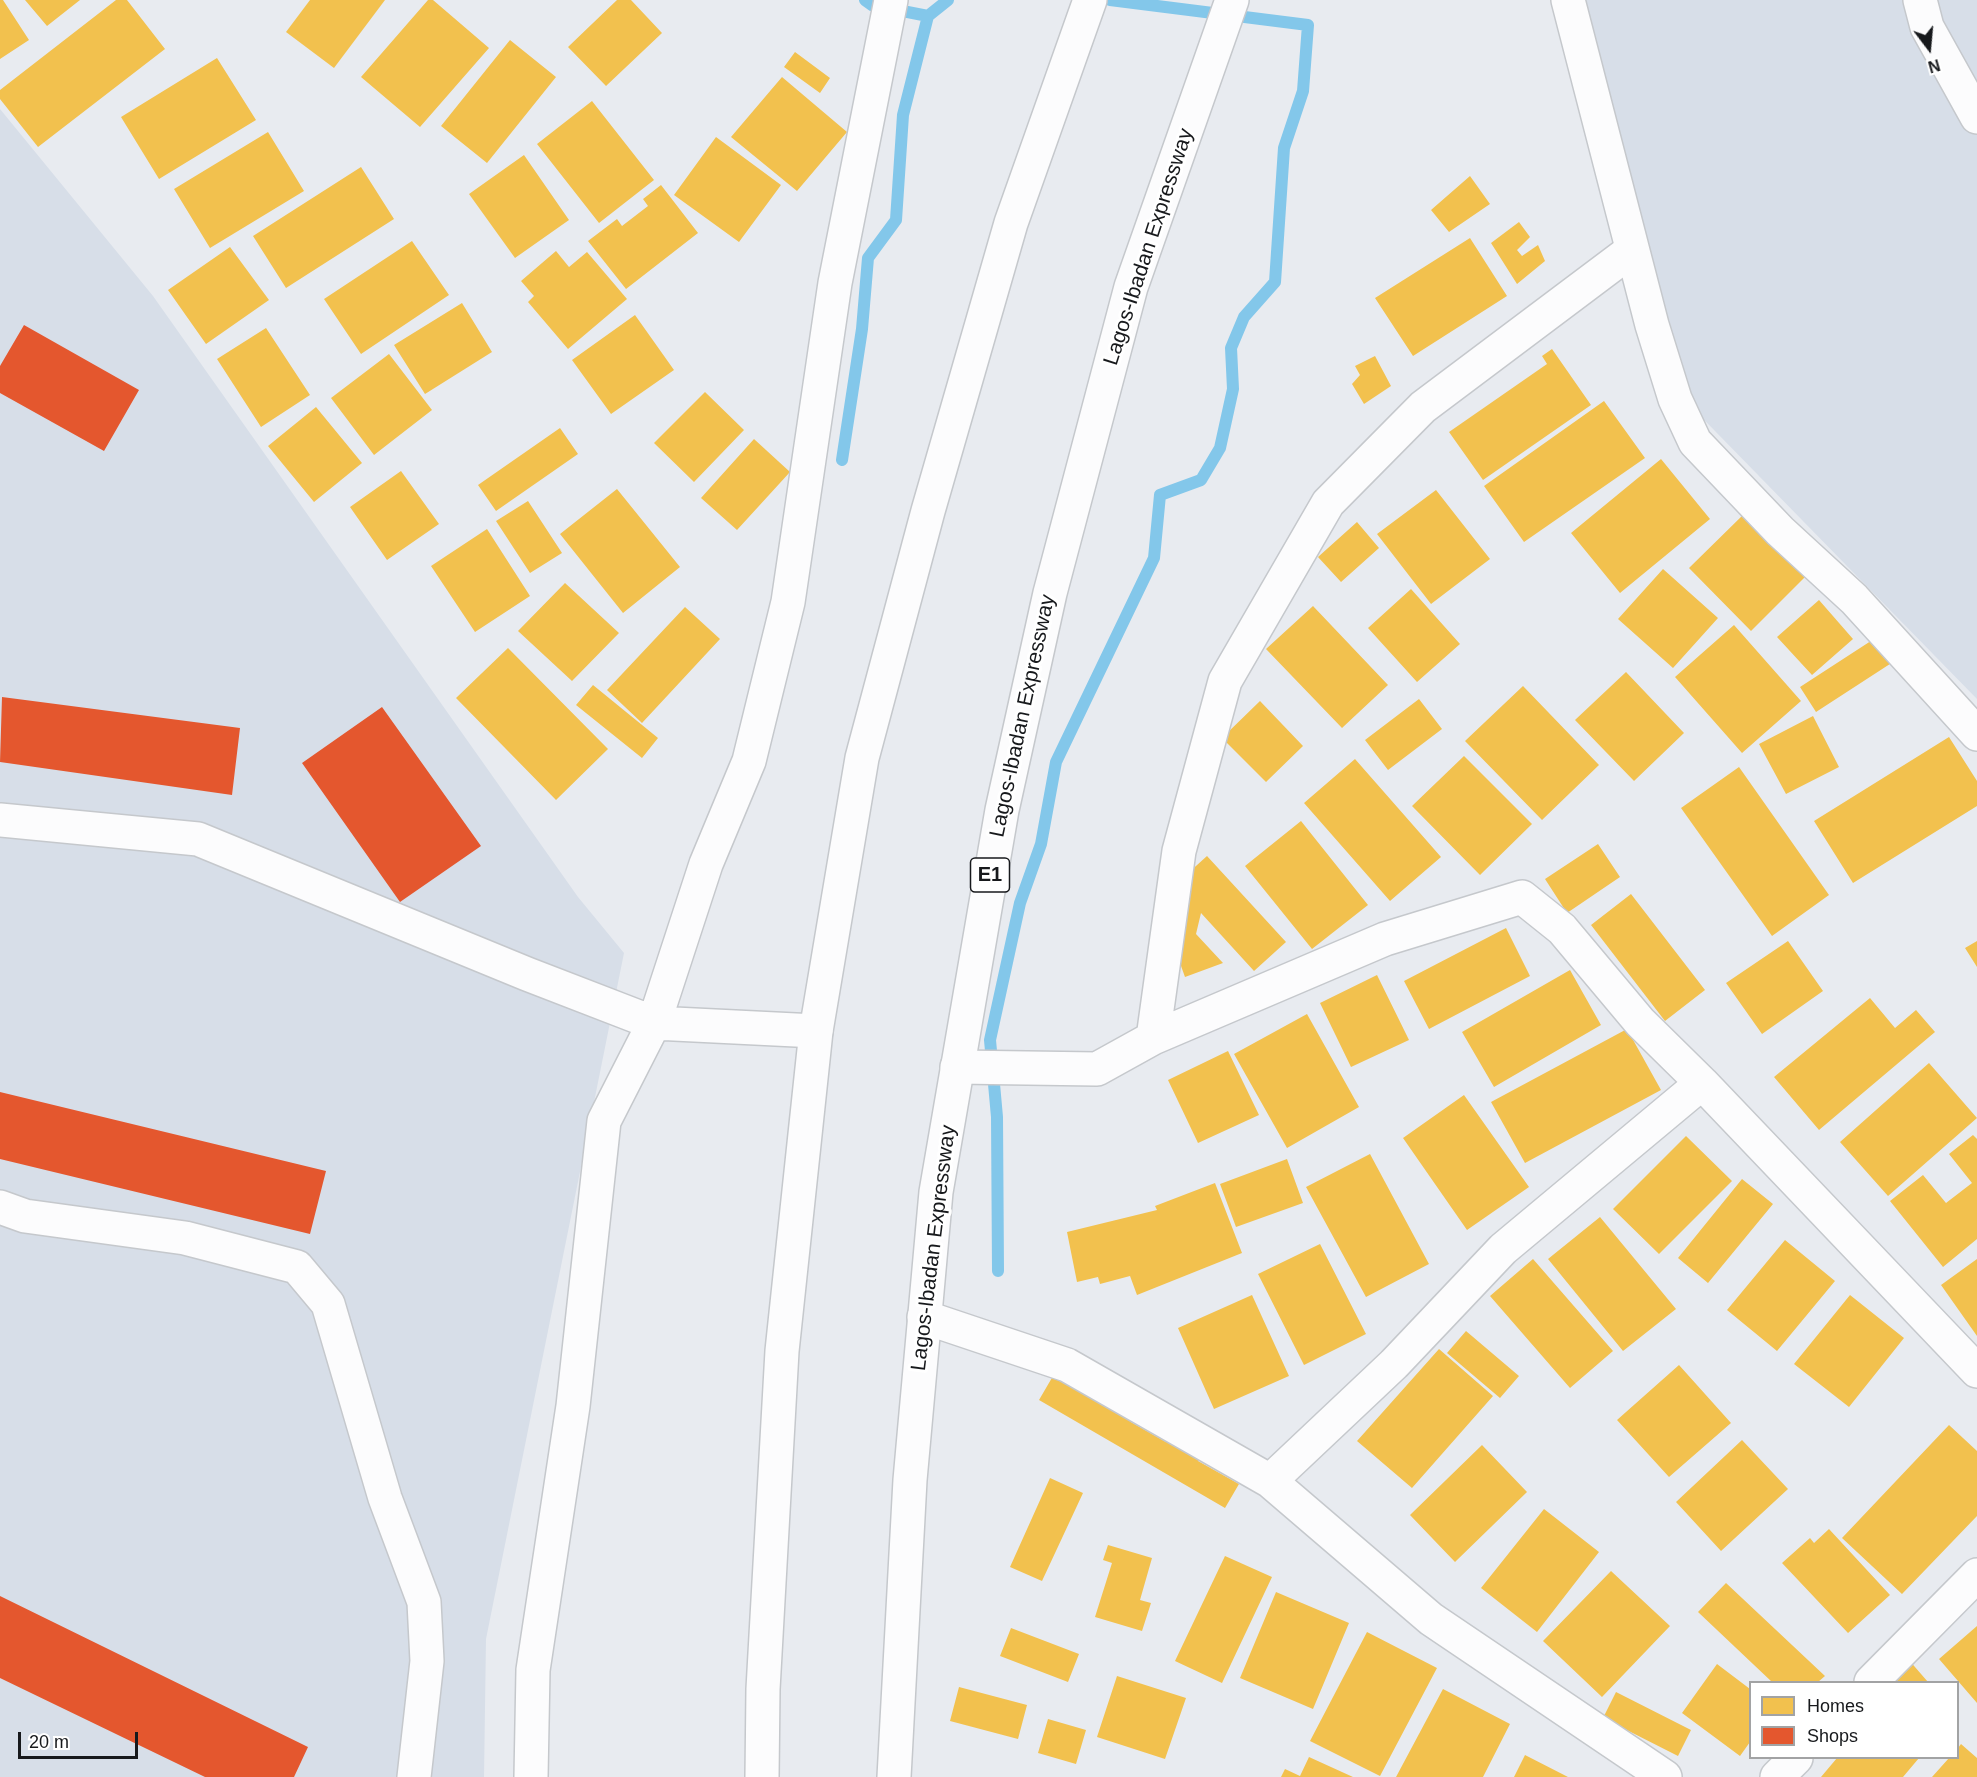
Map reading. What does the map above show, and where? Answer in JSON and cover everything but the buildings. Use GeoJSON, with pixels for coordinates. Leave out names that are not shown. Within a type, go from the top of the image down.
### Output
{"type":"FeatureCollection","features":[{"type":"Feature","properties":{"kind":"main road"},"geometry":{"type":"LineString","coordinates":[[531,1777],[533,1670],[573,1407],[604,1121],[654,1023],[706,864],[749,761],[788,602],[835,283],[891,0]]}},
{"type":"Feature","properties":{"kind":"main road"},"geometry":{"type":"LineString","coordinates":[[762,1777],[763,1689],[782,1351],[816,1031],[862,758],[928,511],[1011,223],[1090,0]]}},
{"type":"Feature","properties":{"kind":"main road","name":"Lagos-Ibadan Expressway"},"geometry":{"type":"LineString","coordinates":[[894,1777],[909,1480],[936,1192],[1002,810],[1050,593],[1131,287],[1232,0]]}},
{"type":"Feature","properties":{"kind":"main road"},"geometry":{"type":"LineString","coordinates":[[1568,0],[1632,250],[1675,399],[1695,442],[1780,531],[1869,615],[1977,734]]}},
{"type":"Feature","properties":{"kind":"main road"},"geometry":{"type":"LineString","coordinates":[[1920,0],[1927,27],[1977,117]]}},
{"type":"Feature","properties":{"kind":"main road"},"geometry":{"type":"LineString","coordinates":[[1153,1038],[1179,851],[1225,681],[1328,503],[1423,407],[1632,250]]}},
{"type":"Feature","properties":{"kind":"main road"},"geometry":{"type":"LineString","coordinates":[[0,820],[198,839],[527,974],[654,1023],[816,1031]]}},
{"type":"Feature","properties":{"kind":"main road"},"geometry":{"type":"LineString","coordinates":[[957,1067],[1097,1069],[1153,1038],[1385,939],[1522,897],[1562,929],[1640,1022],[1702,1083],[1977,1371]]}},
{"type":"Feature","properties":{"kind":"main road"},"geometry":{"type":"LineString","coordinates":[[1270,1481],[1394,1364],[1503,1249],[1702,1083]]}},
{"type":"Feature","properties":{"kind":"main road"},"geometry":{"type":"LineString","coordinates":[[0,1207],[25,1216],[185,1238],[297,1267],[328,1304],[385,1498],[424,1602],[427,1661],[414,1777]]}},
{"type":"Feature","properties":{"kind":"main road"},"geometry":{"type":"LineString","coordinates":[[924,1317],[1068,1365],[1270,1481],[1431,1619],[1665,1777]]}},
{"type":"Feature","properties":{"kind":"main road"},"geometry":{"type":"LineString","coordinates":[[1873,1681],[1977,1575]]}},
{"type":"Feature","properties":{"kind":"main road"},"geometry":{"type":"LineString","coordinates":[[1777,1777],[1795,1759]]}},
{"type":"Feature","properties":{"kind":"shaded area"},"geometry":{"type":"Polygon","coordinates":[[[1585,0],[1977,0],[1977,699],[1671,386],[1585,0]]]}},
{"type":"Feature","properties":{"kind":"shaded area"},"geometry":{"type":"Polygon","coordinates":[[[0,109],[153,296],[578,897],[624,953],[486,1639],[484,1777],[0,1777],[0,109]]]}},
{"type":"Feature","properties":{"kind":"waterway"},"geometry":{"type":"LineString","coordinates":[[865,0],[872,5],[928,16],[948,0]]}},
{"type":"Feature","properties":{"kind":"waterway"},"geometry":{"type":"LineString","coordinates":[[998,1271],[997,1117],[990,1040],[1020,903],[1041,844],[1056,762],[1154,558],[1160,495],[1201,480],[1220,448],[1233,389],[1231,348],[1244,317],[1275,282],[1284,148],[1303,91],[1308,25],[1110,0]]}},
{"type":"Feature","properties":{"kind":"waterway"},"geometry":{"type":"LineString","coordinates":[[842,460],[862,329],[868,258],[896,220],[903,115],[928,16]]}}]}
